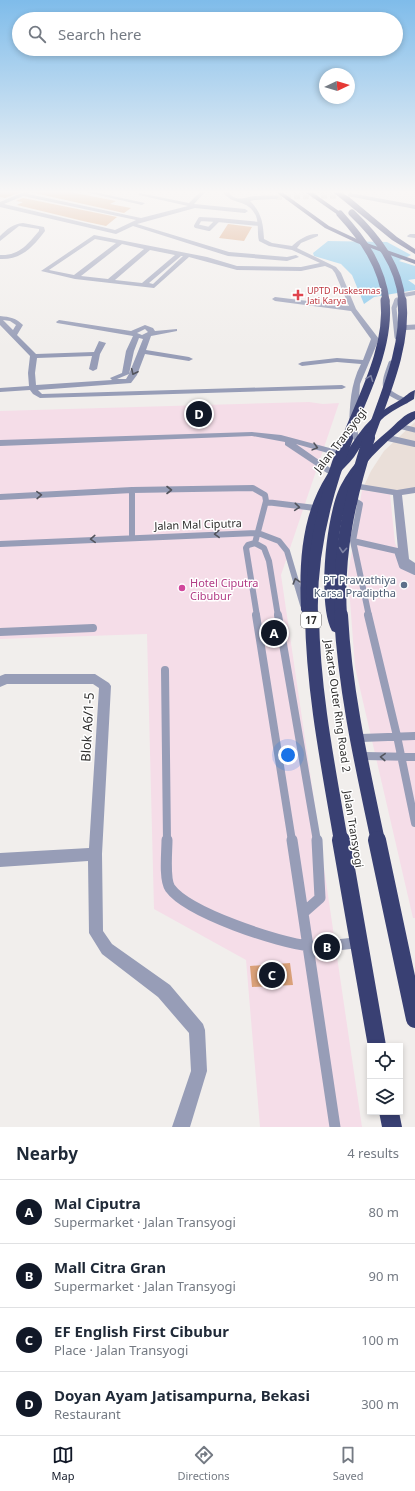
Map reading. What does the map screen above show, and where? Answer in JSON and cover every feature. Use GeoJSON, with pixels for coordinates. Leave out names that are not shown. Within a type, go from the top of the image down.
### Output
{"type":"FeatureCollection","features":[{"type":"Feature","properties":{"kind":"highway","name":"Jakarta Outer Ring Road 2"},"geometry":{"type":"LineString","coordinates":[[365,245],[377,266],[383,283],[386,305],[383,330],[374,368],[325,499],[317,542],[311,593],[312,654],[321,726],[376,1043]]}},
{"type":"Feature","properties":{"kind":"highway"},"geometry":{"type":"LineString","coordinates":[[368,245],[415,262]]}},
{"type":"Feature","properties":{"kind":"highway","name":"Jakarta Outer Ring Road 2"},"geometry":{"type":"LineString","coordinates":[[380,245],[392,266],[399,284],[403,306],[401,332],[392,371],[349,503],[343,546],[339,595],[342,655],[353,726],[415,1019]]}},
{"type":"Feature","properties":{"kind":"highway"},"geometry":{"type":"LineString","coordinates":[[403,245],[415,252]]}},
{"type":"Feature","properties":{"kind":"highway","name":"Jalan Transyogi"},"geometry":{"type":"LineString","coordinates":[[373,1043],[326,761],[308,618],[306,557],[315,508],[333,474],[349,456],[359,440],[377,418],[411,397]]}},
{"type":"Feature","properties":{"kind":"highway"},"geometry":{"type":"LineString","coordinates":[[415,414],[399,426],[387,438],[360,466],[346,485],[338,511],[331,560],[331,589],[336,623],[415,998]]}},
{"type":"Feature","properties":{"kind":"highway"},"geometry":{"type":"LineString","coordinates":[[385,1115],[387,1127]]}},
{"type":"Feature","properties":{"kind":"highway"},"geometry":{"type":"LineString","coordinates":[[390,1115],[392,1127]]}},
{"type":"Feature","properties":{"kind":"street"},"geometry":{"type":"LineString","coordinates":[[0,258],[19,255],[29,245]]}},
{"type":"Feature","properties":{"kind":"street"},"geometry":{"type":"LineString","coordinates":[[83,245],[44,271],[75,277],[154,286],[188,255]]}},
{"type":"Feature","properties":{"kind":"street"},"geometry":{"type":"LineString","coordinates":[[75,277],[118,245]]}},
{"type":"Feature","properties":{"kind":"street"},"geometry":{"type":"LineString","coordinates":[[136,245],[188,255],[237,268],[301,269],[325,264]]}},
{"type":"Feature","properties":{"kind":"street"},"geometry":{"type":"LineString","coordinates":[[198,245],[228,254],[287,259],[296,257]]}},
{"type":"Feature","properties":{"kind":"street"},"geometry":{"type":"LineString","coordinates":[[269,245],[294,248],[325,264],[338,273],[353,309],[375,339],[372,353],[364,362],[358,381],[353,428],[354,434],[359,440]]}},
{"type":"Feature","properties":{"kind":"street"},"geometry":{"type":"LineString","coordinates":[[294,248],[297,245]]}},
{"type":"Feature","properties":{"kind":"street"},"geometry":{"type":"LineString","coordinates":[[109,281],[150,247]]}},
{"type":"Feature","properties":{"kind":"street"},"geometry":{"type":"LineString","coordinates":[[143,285],[179,254]]}},
{"type":"Feature","properties":{"kind":"street"},"geometry":{"type":"LineString","coordinates":[[275,299],[353,309]]}},
{"type":"Feature","properties":{"kind":"street"},"geometry":{"type":"LineString","coordinates":[[0,320],[12,319],[20,325],[14,334]]}},
{"type":"Feature","properties":{"kind":"street"},"geometry":{"type":"LineString","coordinates":[[0,320],[34,356],[32,385],[38,395],[46,397],[342,387]]}},
{"type":"Feature","properties":{"kind":"street"},"geometry":{"type":"LineString","coordinates":[[59,322],[135,335]]}},
{"type":"Feature","properties":{"kind":"street"},"geometry":{"type":"LineString","coordinates":[[0,385],[32,385],[128,381],[133,375],[150,335],[151,329],[142,327],[135,330],[125,374],[122,376],[32,385],[0,390]]}},
{"type":"Feature","properties":{"kind":"street"},"geometry":{"type":"LineString","coordinates":[[150,335],[175,330]]}},
{"type":"Feature","properties":{"kind":"street"},"geometry":{"type":"LineString","coordinates":[[93,369],[96,354],[102,343]]}},
{"type":"Feature","properties":{"kind":"street"},"geometry":{"type":"LineString","coordinates":[[142,351],[188,359]]}},
{"type":"Feature","properties":{"kind":"street"},"geometry":{"type":"LineString","coordinates":[[34,356],[96,354]]}},
{"type":"Feature","properties":{"kind":"street"},"geometry":{"type":"LineString","coordinates":[[302,364],[337,360],[364,362]]}},
{"type":"Feature","properties":{"kind":"street"},"geometry":{"type":"LineString","coordinates":[[0,443],[252,434],[282,438],[349,456]]}},
{"type":"Feature","properties":{"kind":"street"},"geometry":{"type":"LineString","coordinates":[[282,438],[333,474]]}},
{"type":"Feature","properties":{"kind":"street"},"geometry":{"type":"LineString","coordinates":[[346,485],[397,493],[415,490]]}},
{"type":"Feature","properties":{"kind":"street"},"geometry":{"type":"LineString","coordinates":[[397,493],[404,560],[415,567]]}},
{"type":"Feature","properties":{"kind":"street","name":"Blok A6/1-5"},"geometry":{"type":"LineString","coordinates":[[0,682],[5,679],[95,679],[105,686],[95,854]]}},
{"type":"Feature","properties":{"kind":"street"},"geometry":{"type":"LineString","coordinates":[[0,860],[95,854],[96,933],[107,949],[164,991],[197,1030],[198,1071],[181,1127]]}},
{"type":"Feature","properties":{"kind":"lane"},"geometry":{"type":"LineString","coordinates":[[411,397],[394,396],[386,390],[384,382],[394,355],[397,328],[393,309],[396,299],[402,294],[415,293]]}},
{"type":"Feature","properties":{"kind":"lane"},"geometry":{"type":"LineString","coordinates":[[397,328],[415,327]]}},
{"type":"Feature","properties":{"kind":"lane"},"geometry":{"type":"LineString","coordinates":[[399,426],[415,430]]}},
{"type":"Feature","properties":{"kind":"lane"},"geometry":{"type":"LineString","coordinates":[[387,438],[414,445]]}},
{"type":"Feature","properties":{"kind":"lane"},"geometry":{"type":"LineString","coordinates":[[0,497],[132,490],[253,488],[265,494],[266,502],[279,505],[315,508]]}},
{"type":"Feature","properties":{"kind":"lane"},"geometry":{"type":"LineString","coordinates":[[132,490],[132,537]]}},
{"type":"Feature","properties":{"kind":"lane"},"geometry":{"type":"LineString","coordinates":[[338,511],[355,501],[360,504],[353,542],[356,562],[397,736],[415,823]]}},
{"type":"Feature","properties":{"kind":"lane","name":"Jalan Mal Ciputra"},"geometry":{"type":"LineString","coordinates":[[0,544],[132,537],[256,533],[266,502]]}},
{"type":"Feature","properties":{"kind":"lane"},"geometry":{"type":"LineString","coordinates":[[255,543],[256,533],[279,541],[287,551],[308,618]]}},
{"type":"Feature","properties":{"kind":"lane"},"geometry":{"type":"LineString","coordinates":[[353,542],[385,547],[396,551],[402,566],[415,572]]}},
{"type":"Feature","properties":{"kind":"lane"},"geometry":{"type":"LineString","coordinates":[[303,912],[320,898],[318,848],[270,561],[264,548],[255,543],[248,545],[246,548],[303,912],[309,946],[335,1127]]}},
{"type":"Feature","properties":{"kind":"lane"},"geometry":{"type":"LineString","coordinates":[[0,632],[93,628]]}},
{"type":"Feature","properties":{"kind":"lane"},"geometry":{"type":"LineString","coordinates":[[165,670],[167,864],[169,887],[173,894],[186,902],[245,929],[309,946],[356,943]]}},
{"type":"Feature","properties":{"kind":"lane"},"geometry":{"type":"LineString","coordinates":[[360,738],[415,736]]}},
{"type":"Feature","properties":{"kind":"lane"},"geometry":{"type":"LineString","coordinates":[[364,756],[415,757]]}},
{"type":"Feature","properties":{"kind":"shaded area"},"geometry":{"type":"Polygon","coordinates":[[[309,402],[323,404],[339,403],[281,575],[362,1127],[260,1127],[246,960],[154,909],[147,634],[0,639],[0,411],[309,402]]]}},
{"type":"Feature","properties":{"kind":"shaded area"},"geometry":{"type":"Polygon","coordinates":[[[415,422],[415,492],[390,494],[362,490],[371,471],[384,451],[415,422]]]}},
{"type":"Feature","properties":{"kind":"shaded area"},"geometry":{"type":"Polygon","coordinates":[[[362,490],[390,494],[395,543],[405,566],[415,568],[415,918],[413,918],[355,667],[348,574],[362,490]]]}},
{"type":"Feature","properties":{"kind":"water"},"geometry":{"type":"Polygon","coordinates":[[[324,245],[392,245],[411,255],[399,261],[415,266],[415,279],[408,280],[415,285],[415,290],[374,297],[364,304],[352,275],[341,264],[314,256],[313,253],[324,245]]]}},
{"type":"Feature","properties":{"kind":"building"},"geometry":{"type":"Polygon","coordinates":[[[290,963],[293,985],[252,987],[250,966],[290,963]]]}},
{"type":"Feature","properties":{"kind":"place","name":"UPTD Puskesmas Jati Karya"},"geometry":{"type":"Point","coordinates":[298,295]}},
{"type":"Feature","properties":{"kind":"place","name":"Doyan Ayam Jatisampurna, Bekasi"},"geometry":{"type":"Point","coordinates":[199,414]}},
{"type":"Feature","properties":{"kind":"place","name":"PT Prawathiya Karsa Pradiptha"},"geometry":{"type":"Point","coordinates":[404,585]}},
{"type":"Feature","properties":{"kind":"place","name":"Hotel Ciputra Cibubur"},"geometry":{"type":"Point","coordinates":[182,588]}},
{"type":"Feature","properties":{"kind":"place","name":"Mal Ciputra"},"geometry":{"type":"Point","coordinates":[274,633]}},
{"type":"Feature","properties":{"kind":"place","name":"Mall Citra Gran"},"geometry":{"type":"Point","coordinates":[327,947]}},
{"type":"Feature","properties":{"kind":"place","name":"EF English First Cibubur"},"geometry":{"type":"Point","coordinates":[272,975]}}]}
